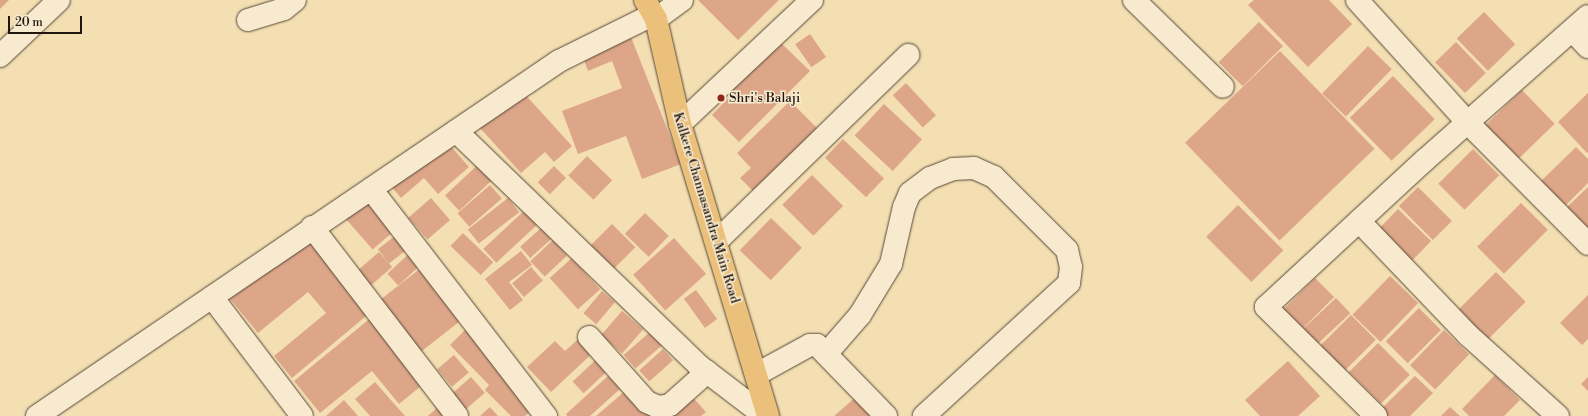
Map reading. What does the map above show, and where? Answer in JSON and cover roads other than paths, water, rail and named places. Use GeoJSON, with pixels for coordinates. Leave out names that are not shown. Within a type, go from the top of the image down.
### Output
{"type":"FeatureCollection","features":[{"type":"Feature","properties":{"kind":"main road","name":"Kalkere Channasandra Main Road"},"geometry":{"type":"LineString","coordinates":[[652,11],[680,124],[717,241],[768,416]]}},
{"type":"Feature","properties":{"kind":"street"},"geometry":{"type":"LineString","coordinates":[[0,56],[59,0]]}},
{"type":"Feature","properties":{"kind":"street"},"geometry":{"type":"LineString","coordinates":[[248,20],[284,9],[295,0]]}},
{"type":"Feature","properties":{"kind":"street"},"geometry":{"type":"LineString","coordinates":[[37,416],[559,61],[652,11],[682,0]]}},
{"type":"Feature","properties":{"kind":"street"},"geometry":{"type":"LineString","coordinates":[[680,124],[812,0]]}},
{"type":"Feature","properties":{"kind":"street"},"geometry":{"type":"LineString","coordinates":[[1134,0],[1223,86]]}},
{"type":"Feature","properties":{"kind":"street"},"geometry":{"type":"LineString","coordinates":[[1357,0],[1469,124],[1588,244]]}},
{"type":"Feature","properties":{"kind":"street"},"geometry":{"type":"LineString","coordinates":[[1376,416],[1266,307],[1359,221],[1580,24],[1588,47]]}},
{"type":"Feature","properties":{"kind":"street"},"geometry":{"type":"LineString","coordinates":[[717,241],[908,55]]}},
{"type":"Feature","properties":{"kind":"street"},"geometry":{"type":"LineString","coordinates":[[456,131],[707,372],[765,416]]}},
{"type":"Feature","properties":{"kind":"street"},"geometry":{"type":"LineString","coordinates":[[826,354],[860,315],[892,264],[904,207],[910,193],[930,178],[953,169],[974,168],[994,177],[1067,250],[1070,267],[1069,283],[924,416]]}},
{"type":"Feature","properties":{"kind":"street"},"geometry":{"type":"LineString","coordinates":[[371,189],[546,416]]}},
{"type":"Feature","properties":{"kind":"street"},"geometry":{"type":"LineString","coordinates":[[1359,221],[1468,335],[1558,416]]}},
{"type":"Feature","properties":{"kind":"street"},"geometry":{"type":"LineString","coordinates":[[312,228],[457,416]]}},
{"type":"Feature","properties":{"kind":"street"},"geometry":{"type":"LineString","coordinates":[[212,297],[302,416]]}},
{"type":"Feature","properties":{"kind":"street"},"geometry":{"type":"LineString","coordinates":[[589,337],[647,402],[658,407],[670,405],[707,372]]}},
{"type":"Feature","properties":{"kind":"street"},"geometry":{"type":"LineString","coordinates":[[757,374],[810,344],[818,345],[886,416]]}},
{"type":"Feature","properties":{"kind":"place","name":"Shri's Balaji"},"geometry":{"type":"Point","coordinates":[721,98]}}]}
